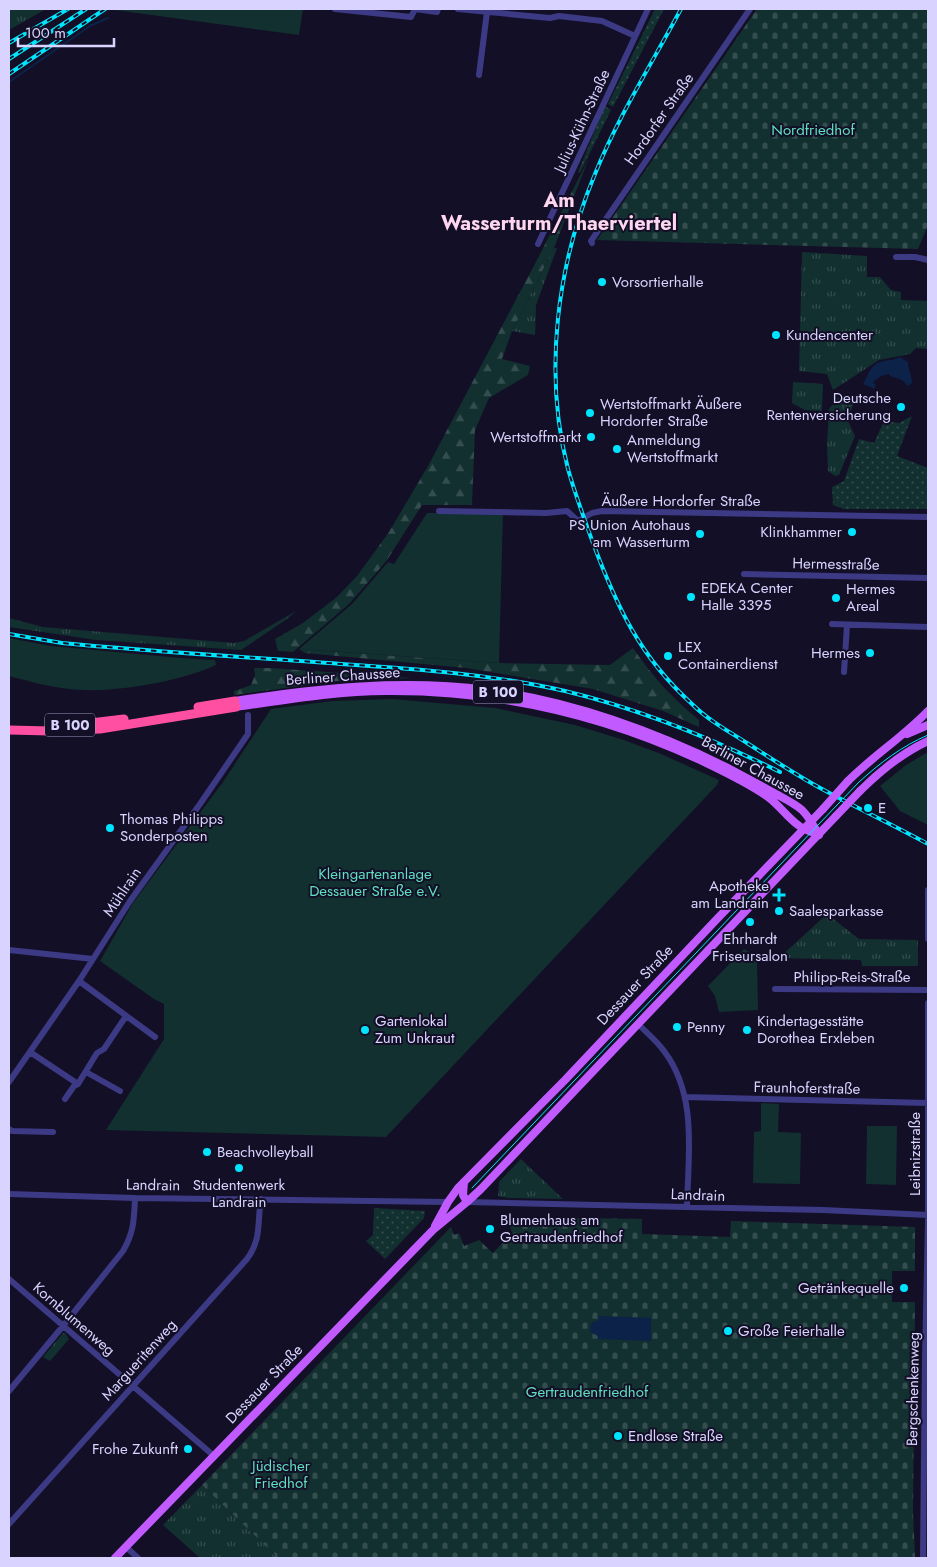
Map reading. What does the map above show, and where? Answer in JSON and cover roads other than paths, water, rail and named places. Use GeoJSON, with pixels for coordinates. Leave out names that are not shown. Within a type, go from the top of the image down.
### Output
{"type":"FeatureCollection","features":[{"type":"Feature","properties":{"kind":"highway","name":"Berliner Chaussee"},"geometry":{"type":"LineString","coordinates":[[9,725],[49,726],[99,722],[235,704]]}},
{"type":"Feature","properties":{"kind":"highway","name":"Berliner Chaussee"},"geometry":{"type":"LineString","coordinates":[[9,730],[59,731],[100,729],[235,704]]}},
{"type":"Feature","properties":{"kind":"main road","name":"Berliner Chaussee"},"geometry":{"type":"LineString","coordinates":[[235,704],[332,688],[387,685],[487,690],[524,697],[588,712],[655,735],[697,753],[793,803],[802,810],[819,835]]}},
{"type":"Feature","properties":{"kind":"main road","name":"Berliner Chaussee"},"geometry":{"type":"LineString","coordinates":[[235,704],[314,695],[386,691],[487,697],[558,710],[631,732],[699,760],[768,797],[804,829],[819,835]]}},
{"type":"Feature","properties":{"kind":"main road"},"geometry":{"type":"LineString","coordinates":[[901,737],[928,711]]}},
{"type":"Feature","properties":{"kind":"main road"},"geometry":{"type":"LineString","coordinates":[[901,737],[928,725]]}},
{"type":"Feature","properties":{"kind":"main road","name":"Dessauer Straße"},"geometry":{"type":"LineString","coordinates":[[433,1230],[448,1202],[464,1182],[565,1080],[848,781],[865,764],[901,737]]}},
{"type":"Feature","properties":{"kind":"main road","name":"Dessauer Straße"},"geometry":{"type":"LineString","coordinates":[[115,1558],[433,1230],[467,1202],[860,791],[881,771],[928,741]]}},
{"type":"Feature","properties":{"kind":"main road"},"geometry":{"type":"LineString","coordinates":[[802,810],[812,813],[822,810]]}},
{"type":"Feature","properties":{"kind":"main road"},"geometry":{"type":"LineString","coordinates":[[448,1202],[467,1202],[463,1195],[464,1182]]}},
{"type":"Feature","properties":{"kind":"street"},"geometry":{"type":"LineString","coordinates":[[335,9],[411,17],[415,9],[437,12],[438,9]]}},
{"type":"Feature","properties":{"kind":"street"},"geometry":{"type":"LineString","coordinates":[[458,9],[602,21],[635,36]]}},
{"type":"Feature","properties":{"kind":"street","name":"Julius-Kühn-Straße"},"geometry":{"type":"LineString","coordinates":[[538,244],[648,9]]}},
{"type":"Feature","properties":{"kind":"street","name":"Hordorfer Straße"},"geometry":{"type":"LineString","coordinates":[[592,243],[590,242],[626,188],[750,9]]}},
{"type":"Feature","properties":{"kind":"street"},"geometry":{"type":"LineString","coordinates":[[479,75],[487,12]]}},
{"type":"Feature","properties":{"kind":"street"},"geometry":{"type":"LineString","coordinates":[[896,257],[928,260]]}},
{"type":"Feature","properties":{"kind":"street","name":"Äußere Hordorfer Straße"},"geometry":{"type":"LineString","coordinates":[[439,511],[546,513],[567,511],[578,521],[592,513],[602,511],[928,517]]}},
{"type":"Feature","properties":{"kind":"street","name":"Hermesstraße"},"geometry":{"type":"LineString","coordinates":[[744,574],[928,578]]}},
{"type":"Feature","properties":{"kind":"street"},"geometry":{"type":"LineString","coordinates":[[832,624],[928,626]]}},
{"type":"Feature","properties":{"kind":"street"},"geometry":{"type":"LineString","coordinates":[[844,672],[846,625]]}},
{"type":"Feature","properties":{"kind":"street","name":"Mühlrain"},"geometry":{"type":"LineString","coordinates":[[9,1082],[79,981],[130,901],[248,734],[248,715]]}},
{"type":"Feature","properties":{"kind":"street"},"geometry":{"type":"LineString","coordinates":[[928,890],[928,939]]}},
{"type":"Feature","properties":{"kind":"street"},"geometry":{"type":"LineString","coordinates":[[9,950],[93,959]]}},
{"type":"Feature","properties":{"kind":"street"},"geometry":{"type":"LineString","coordinates":[[79,981],[155,1036]]}},
{"type":"Feature","properties":{"kind":"street","name":"Philipp-Reis-Straße"},"geometry":{"type":"LineString","coordinates":[[775,988],[928,990]]}},
{"type":"Feature","properties":{"kind":"street","name":"Leibnizstraße"},"geometry":{"type":"LineString","coordinates":[[928,1003],[928,1215]]}},
{"type":"Feature","properties":{"kind":"street"},"geometry":{"type":"LineString","coordinates":[[65,1099],[74,1086],[78,1084],[97,1053],[104,1050],[126,1016]]}},
{"type":"Feature","properties":{"kind":"street"},"geometry":{"type":"LineString","coordinates":[[638,1024],[668,1057],[680,1080],[685,1097],[689,1141],[687,1207]]}},
{"type":"Feature","properties":{"kind":"street"},"geometry":{"type":"LineString","coordinates":[[30,1052],[78,1084]]}},
{"type":"Feature","properties":{"kind":"street"},"geometry":{"type":"LineString","coordinates":[[86,1072],[120,1091]]}},
{"type":"Feature","properties":{"kind":"street","name":"Fraunhoferstraße"},"geometry":{"type":"LineString","coordinates":[[685,1097],[928,1103]]}},
{"type":"Feature","properties":{"kind":"street"},"geometry":{"type":"LineString","coordinates":[[9,1130],[53,1132]]}},
{"type":"Feature","properties":{"kind":"street","name":"Landrain"},"geometry":{"type":"LineString","coordinates":[[9,1194],[135,1198],[448,1202]]}},
{"type":"Feature","properties":{"kind":"street"},"geometry":{"type":"LineString","coordinates":[[9,1391],[64,1326],[123,1251],[131,1238],[135,1198]]}},
{"type":"Feature","properties":{"kind":"street","name":"Margueritenweg"},"geometry":{"type":"LineString","coordinates":[[9,1524],[252,1252],[258,1234],[261,1199]]}},
{"type":"Feature","properties":{"kind":"street","name":"Landrain"},"geometry":{"type":"LineString","coordinates":[[467,1202],[823,1210],[928,1215]]}},
{"type":"Feature","properties":{"kind":"street","name":"Bergschenkenweg"},"geometry":{"type":"LineString","coordinates":[[923,1558],[928,1220]]}},
{"type":"Feature","properties":{"kind":"street","name":"Kornblumenweg"},"geometry":{"type":"LineString","coordinates":[[9,1279],[214,1456]]}},
{"type":"Feature","properties":{"kind":"street"},"geometry":{"type":"LineString","coordinates":[[126,1547],[138,1558]]}},
{"type":"Feature","properties":{"kind":"water"},"geometry":{"type":"Polygon","coordinates":[[[900,357],[908,362],[912,383],[908,386],[902,380],[889,374],[881,376],[873,382],[876,385],[874,389],[863,384],[874,365],[900,357]]]}},
{"type":"Feature","properties":{"kind":"water"},"geometry":{"type":"Polygon","coordinates":[[[599,1316],[651,1318],[651,1341],[598,1339],[598,1336],[590,1332],[591,1323],[599,1320],[599,1316]]]}},
{"type":"Feature","properties":{"kind":"waterway"},"geometry":{"type":"LineString","coordinates":[[9,82],[90,26],[108,18]]}},
{"type":"Feature","properties":{"kind":"tram line"},"geometry":{"type":"LineString","coordinates":[[472,1188],[859,782],[909,744],[928,735]]}},
{"type":"Feature","properties":{"kind":"railway"},"geometry":{"type":"LineString","coordinates":[[9,43],[68,9]]}},
{"type":"Feature","properties":{"kind":"railway"},"geometry":{"type":"LineString","coordinates":[[9,59],[86,9]]}},
{"type":"Feature","properties":{"kind":"railway"},"geometry":{"type":"LineString","coordinates":[[9,74],[105,9]]}},
{"type":"Feature","properties":{"kind":"railway"},"geometry":{"type":"LineString","coordinates":[[681,9],[604,153],[582,209],[571,245],[563,282],[556,357],[556,395],[560,432],[568,469],[593,543],[621,610],[644,649],[674,686],[711,720],[784,767],[928,844]]}},
{"type":"Feature","properties":{"kind":"railway"},"geometry":{"type":"LineString","coordinates":[[9,634],[62,643],[425,670],[537,685],[621,706],[701,736],[780,772]]}},
{"type":"Feature","properties":{"kind":"place","name":"Vorsortierhalle"},"geometry":{"type":"Point","coordinates":[602,282]}},
{"type":"Feature","properties":{"kind":"place","name":"Kundencenter"},"geometry":{"type":"Point","coordinates":[776,335]}},
{"type":"Feature","properties":{"kind":"place","name":"Deutsche Rentenversicherung"},"geometry":{"type":"Point","coordinates":[901,407]}},
{"type":"Feature","properties":{"kind":"place","name":"Wertstoffmarkt Äußere Hordorfer Straße"},"geometry":{"type":"Point","coordinates":[590,413]}},
{"type":"Feature","properties":{"kind":"place","name":"Wertstoffmarkt"},"geometry":{"type":"Point","coordinates":[591,437]}},
{"type":"Feature","properties":{"kind":"place","name":"Anmeldung Wertstoffmarkt"},"geometry":{"type":"Point","coordinates":[617,449]}},
{"type":"Feature","properties":{"kind":"place","name":"Klinkhammer"},"geometry":{"type":"Point","coordinates":[852,532]}},
{"type":"Feature","properties":{"kind":"place","name":"PS Union Autohaus am Wasserturm"},"geometry":{"type":"Point","coordinates":[700,534]}},
{"type":"Feature","properties":{"kind":"place","name":"EDEKA Center Halle 3395"},"geometry":{"type":"Point","coordinates":[691,597]}},
{"type":"Feature","properties":{"kind":"place","name":"Hermes Areal"},"geometry":{"type":"Point","coordinates":[836,598]}},
{"type":"Feature","properties":{"kind":"place","name":"Hermes"},"geometry":{"type":"Point","coordinates":[870,653]}},
{"type":"Feature","properties":{"kind":"place","name":"LEX Containerdienst"},"geometry":{"type":"Point","coordinates":[668,656]}},
{"type":"Feature","properties":{"kind":"place","name":"E"},"geometry":{"type":"Point","coordinates":[868,808]}},
{"type":"Feature","properties":{"kind":"place","name":"Thomas Philipps Sonderposten"},"geometry":{"type":"Point","coordinates":[110,828]}},
{"type":"Feature","properties":{"kind":"place","name":"Apotheke am Landrain"},"geometry":{"type":"Point","coordinates":[779,895]}},
{"type":"Feature","properties":{"kind":"place","name":"Saalesparkasse"},"geometry":{"type":"Point","coordinates":[779,911]}},
{"type":"Feature","properties":{"kind":"place","name":"Ehrhardt Friseursalon"},"geometry":{"type":"Point","coordinates":[750,922]}},
{"type":"Feature","properties":{"kind":"place","name":"Penny"},"geometry":{"type":"Point","coordinates":[677,1027]}},
{"type":"Feature","properties":{"kind":"place","name":"Gartenlokal Zum Unkraut"},"geometry":{"type":"Point","coordinates":[365,1030]}},
{"type":"Feature","properties":{"kind":"place","name":"Kindertagesstätte Dorothea Erxleben"},"geometry":{"type":"Point","coordinates":[747,1030]}},
{"type":"Feature","properties":{"kind":"place","name":"Beachvolleyball"},"geometry":{"type":"Point","coordinates":[207,1152]}},
{"type":"Feature","properties":{"kind":"place","name":"Studentenwerk Landrain"},"geometry":{"type":"Point","coordinates":[239,1168]}},
{"type":"Feature","properties":{"kind":"place","name":"Blumenhaus am Gertraudenfriedhof"},"geometry":{"type":"Point","coordinates":[490,1229]}},
{"type":"Feature","properties":{"kind":"place","name":"Getränkequelle"},"geometry":{"type":"Point","coordinates":[904,1288]}},
{"type":"Feature","properties":{"kind":"place","name":"Große Feierhalle"},"geometry":{"type":"Point","coordinates":[728,1331]}},
{"type":"Feature","properties":{"kind":"place","name":"Endlose Straße"},"geometry":{"type":"Point","coordinates":[618,1436]}},
{"type":"Feature","properties":{"kind":"place","name":"Frohe Zukunft"},"geometry":{"type":"Point","coordinates":[188,1449]}},
{"type":"Feature","properties":{"kind":"district","name":"Am Wasserturm/Thaerviertel"},"geometry":{"type":"Point","coordinates":[559,212]}},
{"type":"Feature","properties":{"kind":"park label","name":"Nordfriedhof"},"geometry":{"type":"Point","coordinates":[813,130]}},
{"type":"Feature","properties":{"kind":"park label","name":"Kleingartenanlage Dessauer Straße e.V."},"geometry":{"type":"Point","coordinates":[375,882]}},
{"type":"Feature","properties":{"kind":"park label","name":"Gertraudenfriedhof"},"geometry":{"type":"Point","coordinates":[587,1392]}},
{"type":"Feature","properties":{"kind":"park label","name":"Jüdischer Friedhof"},"geometry":{"type":"Point","coordinates":[281,1474]}}]}
